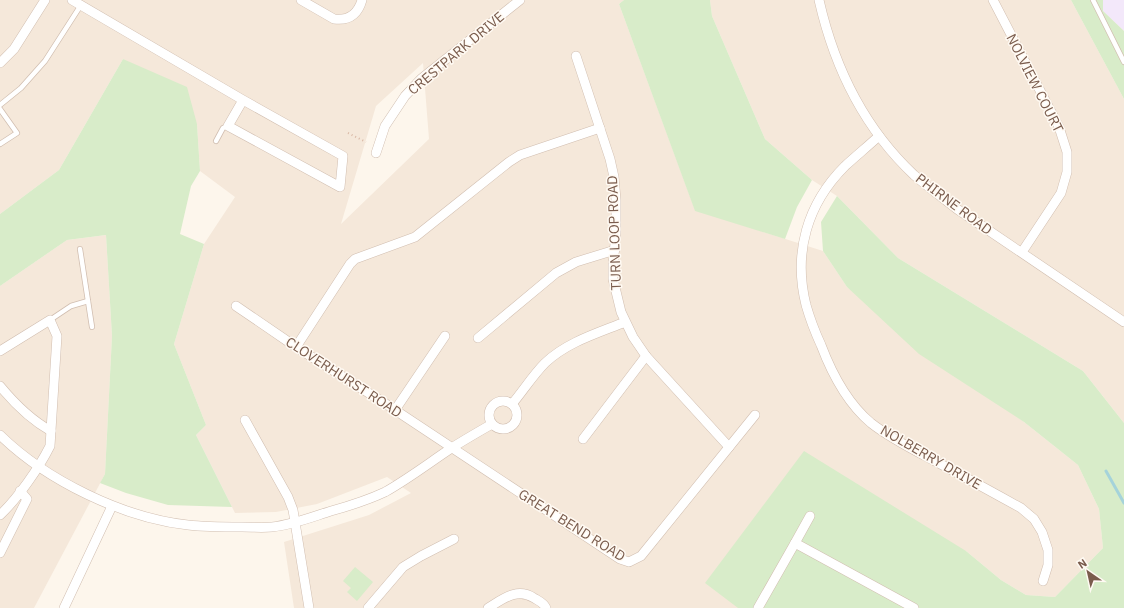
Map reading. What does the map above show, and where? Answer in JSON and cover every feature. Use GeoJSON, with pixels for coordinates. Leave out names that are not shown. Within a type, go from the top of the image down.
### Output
{"type":"FeatureCollection","features":[{"type":"Feature","properties":{"kind":"street"},"geometry":{"type":"LineString","coordinates":[[0,63],[14,49],[45,0]]}},
{"type":"Feature","properties":{"kind":"street"},"geometry":{"type":"LineString","coordinates":[[72,0],[243,100],[343,156],[340,187],[228,126],[243,100]]}},
{"type":"Feature","properties":{"kind":"street"},"geometry":{"type":"LineString","coordinates":[[301,0],[334,18],[340,19],[347,18],[357,12],[362,0]]}},
{"type":"Feature","properties":{"kind":"street","name":"CRESTPARK DRIVE"},"geometry":{"type":"LineString","coordinates":[[376,152],[385,126],[405,96],[421,79],[520,0]]}},
{"type":"Feature","properties":{"kind":"street","name":"PHIRNE ROAD"},"geometry":{"type":"LineString","coordinates":[[819,0],[829,39],[860,108],[895,156],[934,192],[1124,322]]}},
{"type":"Feature","properties":{"kind":"street","name":"NOLVIEW COURT"},"geometry":{"type":"LineString","coordinates":[[993,0],[1059,127],[1067,152],[1067,172],[1061,193],[1022,252]]}},
{"type":"Feature","properties":{"kind":"street","name":"TURN LOOP ROAD"},"geometry":{"type":"LineString","coordinates":[[576,56],[610,159],[614,177],[616,217],[613,278],[618,301],[625,322],[646,356],[729,447]]}},
{"type":"Feature","properties":{"kind":"street"},"geometry":{"type":"LineString","coordinates":[[296,347],[350,264],[355,259],[415,237],[508,162],[520,155],[600,128]]}},
{"type":"Feature","properties":{"kind":"street","name":"NOLBERRY DRIVE"},"geometry":{"type":"LineString","coordinates":[[879,136],[845,166],[829,184],[815,205],[808,222],[804,238],[802,283],[806,305],[813,326],[825,357],[838,383],[848,399],[870,422],[903,443],[1021,508],[1034,519],[1042,532],[1048,550],[1048,565],[1044,581]]}},
{"type":"Feature","properties":{"kind":"street"},"geometry":{"type":"LineString","coordinates":[[478,338],[556,273],[576,262],[615,250]]}},
{"type":"Feature","properties":{"kind":"street","name":"CLOVERHURST ROAD"},"geometry":{"type":"LineString","coordinates":[[236,306],[296,347],[396,410],[451,448]]}},
{"type":"Feature","properties":{"kind":"street"},"geometry":{"type":"LineString","coordinates":[[0,351],[50,320],[57,336],[50,446],[20,491],[0,515]]}},
{"type":"Feature","properties":{"kind":"street"},"geometry":{"type":"LineString","coordinates":[[512,404],[545,363],[560,351],[581,340],[625,322]]}},
{"type":"Feature","properties":{"kind":"street"},"geometry":{"type":"LineString","coordinates":[[396,410],[445,336]]}},
{"type":"Feature","properties":{"kind":"street"},"geometry":{"type":"LineString","coordinates":[[583,439],[646,356]]}},
{"type":"Feature","properties":{"kind":"street"},"geometry":{"type":"LineString","coordinates":[[0,386],[11,399],[40,425],[50,431]]}},
{"type":"Feature","properties":{"kind":"street"},"geometry":{"type":"LineString","coordinates":[[501,402],[512,404],[516,409],[517,415],[513,425],[508,429],[497,428],[492,424],[490,419],[489,413],[492,408],[501,402]]}},
{"type":"Feature","properties":{"kind":"street","name":"GREAT BEND ROAD"},"geometry":{"type":"LineString","coordinates":[[451,448],[620,559],[630,562],[641,556],[755,415]]}},
{"type":"Feature","properties":{"kind":"street"},"geometry":{"type":"LineString","coordinates":[[245,420],[288,497],[295,522],[310,608]]}},
{"type":"Feature","properties":{"kind":"street"},"geometry":{"type":"LineString","coordinates":[[0,435],[16,450],[66,484],[112,506],[157,520],[188,526],[272,527],[346,507],[384,492],[418,472],[451,448],[492,424]]}},
{"type":"Feature","properties":{"kind":"street"},"geometry":{"type":"LineString","coordinates":[[0,553],[27,499],[20,491]]}},
{"type":"Feature","properties":{"kind":"street"},"geometry":{"type":"LineString","coordinates":[[64,608],[112,506]]}},
{"type":"Feature","properties":{"kind":"street"},"geometry":{"type":"LineString","coordinates":[[758,608],[810,516]]}},
{"type":"Feature","properties":{"kind":"street"},"geometry":{"type":"LineString","coordinates":[[368,608],[403,567],[454,539]]}},
{"type":"Feature","properties":{"kind":"street"},"geometry":{"type":"LineString","coordinates":[[795,543],[914,608]]}},
{"type":"Feature","properties":{"kind":"street"},"geometry":{"type":"LineString","coordinates":[[488,608],[510,595],[520,593],[527,594],[544,604],[546,608]]}},
{"type":"Feature","properties":{"kind":"lane"},"geometry":{"type":"LineString","coordinates":[[1093,0],[1124,62]]}},
{"type":"Feature","properties":{"kind":"lane"},"geometry":{"type":"LineString","coordinates":[[0,105],[21,88],[45,61],[81,5]]}},
{"type":"Feature","properties":{"kind":"lane"},"geometry":{"type":"LineString","coordinates":[[0,109],[17,133],[0,144]]}},
{"type":"Feature","properties":{"kind":"lane"},"geometry":{"type":"LineString","coordinates":[[216,141],[223,128],[228,126]]}},
{"type":"Feature","properties":{"kind":"lane"},"geometry":{"type":"LineString","coordinates":[[80,249],[92,326]]}},
{"type":"Feature","properties":{"kind":"lane"},"geometry":{"type":"LineString","coordinates":[[50,320],[71,306],[88,301]]}},
{"type":"Feature","properties":{"kind":"path"},"geometry":{"type":"LineString","coordinates":[[348,133],[366,142]]}},
{"type":"Feature","properties":{"kind":"shaded area"},"geometry":{"type":"Polygon","coordinates":[[[0,0],[624,0],[619,4],[695,210],[823,251],[847,287],[1078,465],[1099,509],[1103,548],[1055,597],[1026,595],[1001,580],[966,551],[740,608],[294,608],[284,542],[369,515],[411,493],[387,477],[317,504],[276,512],[235,513],[196,435],[206,425],[174,344],[204,244],[235,197],[200,171],[197,124],[123,59],[59,170],[0,214],[0,0]],[[423,63],[376,106],[341,224],[429,139],[423,63]]]}},
{"type":"Feature","properties":{"kind":"shaded area"},"geometry":{"type":"Polygon","coordinates":[[[710,0],[1071,0],[1124,99],[1124,423],[1083,371],[898,258],[837,196],[812,180],[765,139],[712,16],[710,0]]]}},
{"type":"Feature","properties":{"kind":"shaded area"},"geometry":{"type":"Polygon","coordinates":[[[1103,0],[1124,0],[1124,31],[1103,11],[1103,0]]]}},
{"type":"Feature","properties":{"kind":"shaded area"},"geometry":{"type":"Polygon","coordinates":[[[106,235],[112,336],[105,474],[34,608],[0,608],[0,286],[67,240],[106,235]]]}},
{"type":"Feature","properties":{"kind":"green space"},"geometry":{"type":"Polygon","coordinates":[[[624,0],[710,0],[712,16],[765,139],[812,180],[797,207],[785,239],[695,211],[619,4],[624,0]]]}},
{"type":"Feature","properties":{"kind":"green space"},"geometry":{"type":"Polygon","coordinates":[[[1071,0],[1103,0],[1103,11],[1124,31],[1124,99],[1071,0]]]}},
{"type":"Feature","properties":{"kind":"green space"},"geometry":{"type":"Polygon","coordinates":[[[123,59],[187,87],[197,124],[200,171],[191,186],[180,234],[204,244],[174,344],[206,425],[196,435],[232,507],[168,505],[126,493],[100,483],[105,474],[112,336],[106,235],[67,240],[0,286],[0,214],[59,170],[123,59]]]}},
{"type":"Feature","properties":{"kind":"green space"},"geometry":{"type":"Polygon","coordinates":[[[837,196],[898,258],[1083,371],[1124,423],[1124,608],[738,608],[705,583],[804,451],[966,551],[1001,580],[1026,595],[1055,597],[1103,548],[1099,509],[1078,465],[1024,422],[919,354],[847,287],[823,251],[821,222],[837,196]]]}},
{"type":"Feature","properties":{"kind":"green space"},"geometry":{"type":"Polygon","coordinates":[[[355,567],[373,582],[357,601],[347,592],[351,588],[343,581],[355,567]]]}},
{"type":"Feature","properties":{"kind":"waterway"},"geometry":{"type":"LineString","coordinates":[[1106,471],[1124,503]]}}]}
